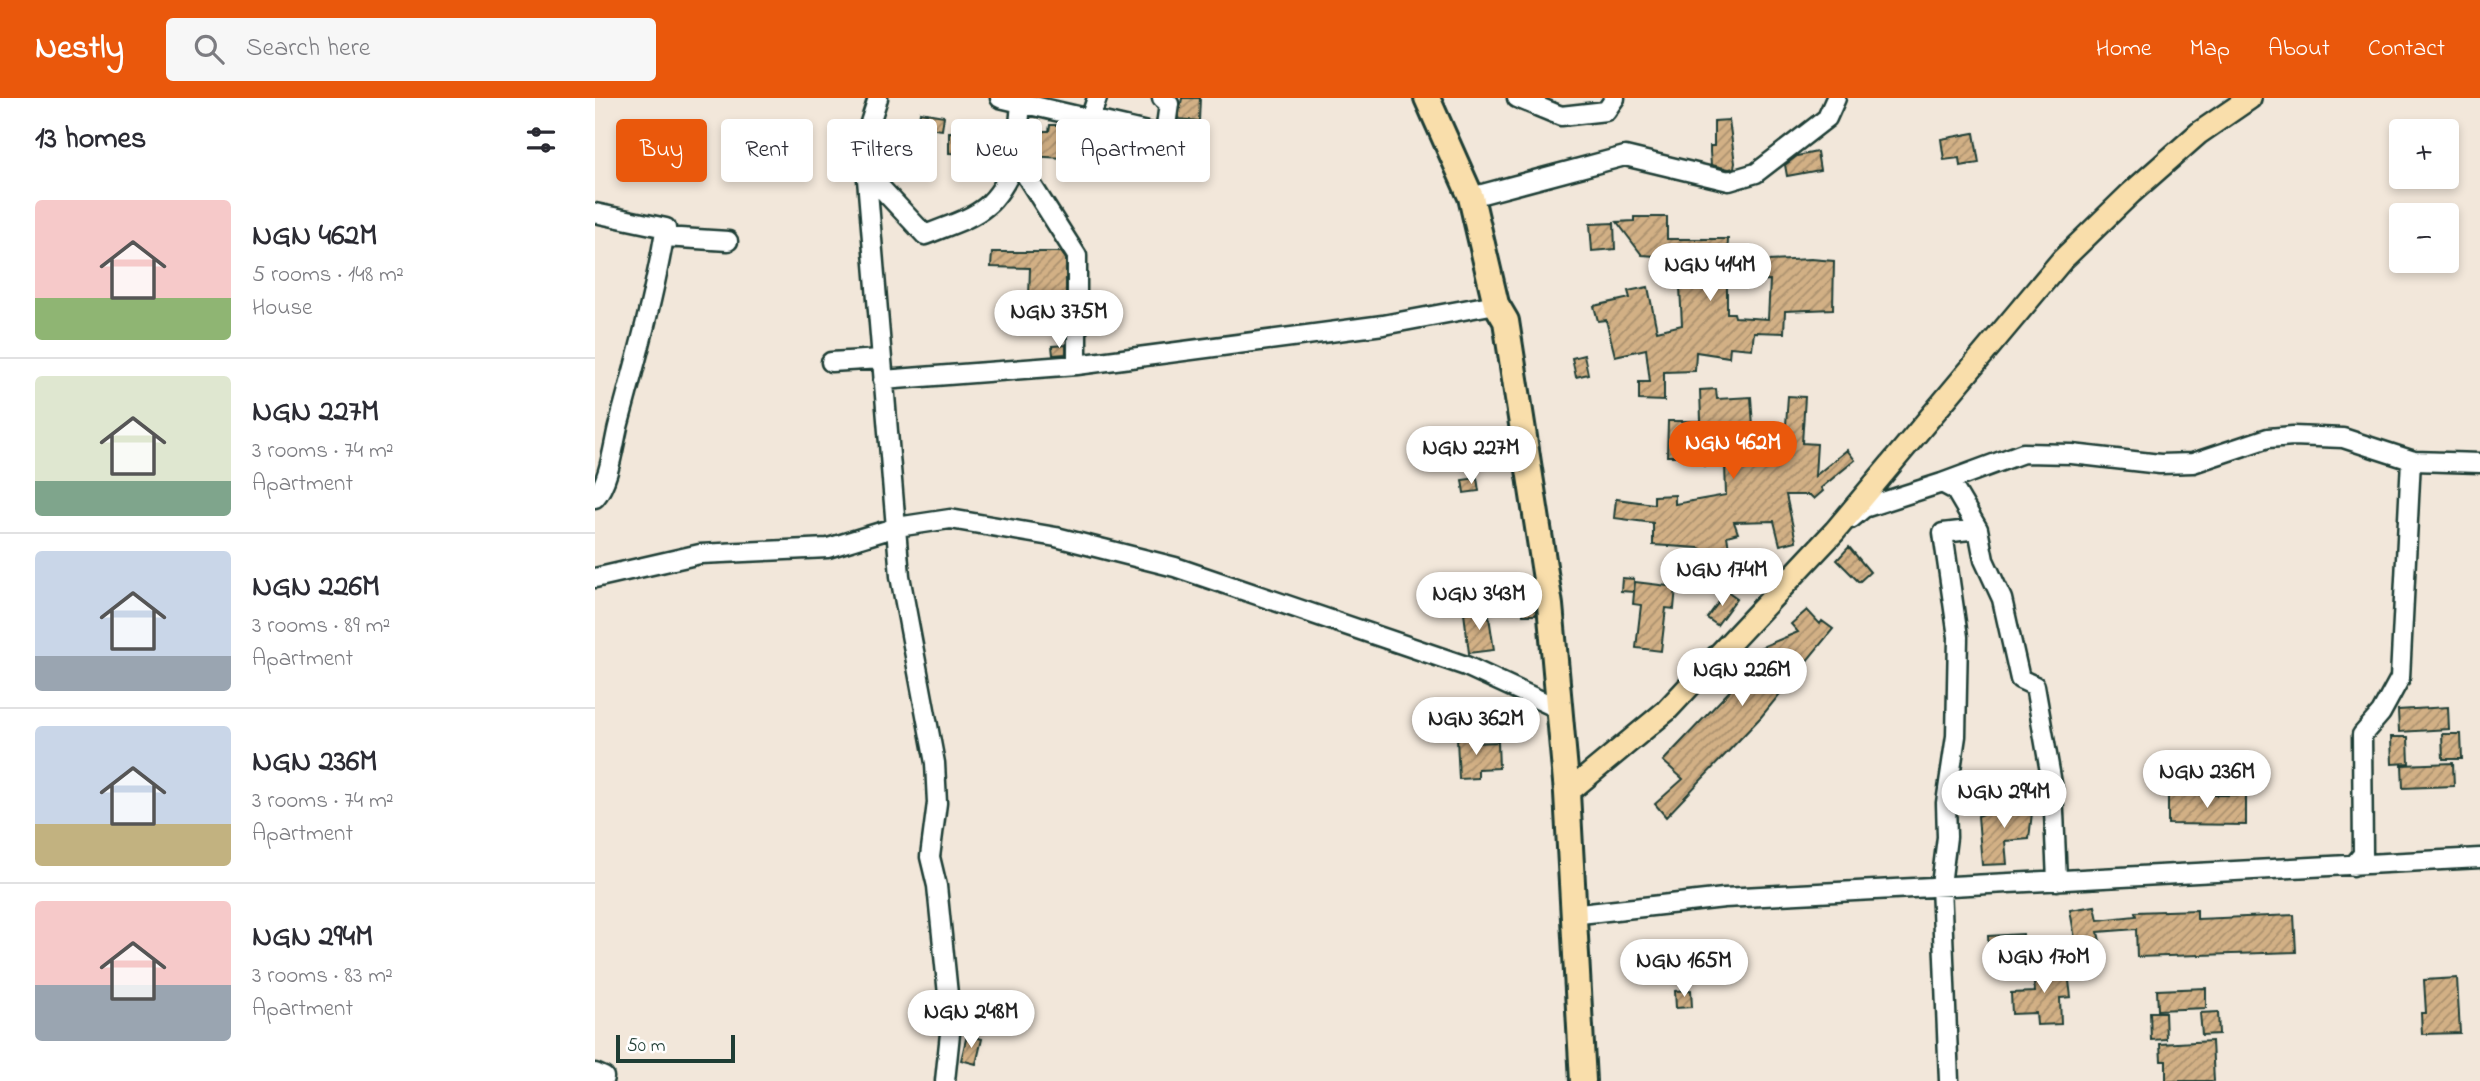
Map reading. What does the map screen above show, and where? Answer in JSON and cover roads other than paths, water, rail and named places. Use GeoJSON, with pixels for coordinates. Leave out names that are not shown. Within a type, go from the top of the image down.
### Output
{"type":"FeatureCollection","features":[{"type":"Feature","properties":{"kind":"highway"},"geometry":{"type":"LineString","coordinates":[[1427,98],[1471,197],[1496,304],[1506,321],[1550,606],[1567,793],[1571,915],[1583,1081]]}},
{"type":"Feature","properties":{"kind":"main road"},"geometry":{"type":"LineString","coordinates":[[1567,793],[1666,711],[1835,531],[2062,260],[2131,192],[2199,132],[2249,98]]}},
{"type":"Feature","properties":{"kind":"street"},"geometry":{"type":"LineString","coordinates":[[871,119],[878,98]]}},
{"type":"Feature","properties":{"kind":"street"},"geometry":{"type":"LineString","coordinates":[[1000,98],[1090,119],[1097,98]]}},
{"type":"Feature","properties":{"kind":"street"},"geometry":{"type":"LineString","coordinates":[[1162,98],[1169,104],[1168,119]]}},
{"type":"Feature","properties":{"kind":"street"},"geometry":{"type":"LineString","coordinates":[[1517,98],[1561,116],[1606,111],[1615,98]]}},
{"type":"Feature","properties":{"kind":"street"},"geometry":{"type":"LineString","coordinates":[[1471,197],[1625,156],[1729,181],[1756,173],[1827,118],[1836,98]]}},
{"type":"Feature","properties":{"kind":"street"},"geometry":{"type":"LineString","coordinates":[[1020,119],[1021,103]]}},
{"type":"Feature","properties":{"kind":"street"},"geometry":{"type":"LineString","coordinates":[[868,182],[900,576],[935,763],[937,803],[930,857],[937,886],[951,1024],[944,1081]]}},
{"type":"Feature","properties":{"kind":"street"},"geometry":{"type":"LineString","coordinates":[[875,182],[925,235],[984,211],[1007,182]]}},
{"type":"Feature","properties":{"kind":"street"},"geometry":{"type":"LineString","coordinates":[[1030,182],[1077,256],[1077,365]]}},
{"type":"Feature","properties":{"kind":"street"},"geometry":{"type":"LineString","coordinates":[[595,213],[630,218],[666,228],[656,282],[613,448],[595,498]]}},
{"type":"Feature","properties":{"kind":"street"},"geometry":{"type":"LineString","coordinates":[[664,237],[728,241]]}},
{"type":"Feature","properties":{"kind":"street"},"geometry":{"type":"LineString","coordinates":[[883,380],[1077,365],[1383,325],[1496,304]]}},
{"type":"Feature","properties":{"kind":"street"},"geometry":{"type":"LineString","coordinates":[[831,362],[881,359]]}},
{"type":"Feature","properties":{"kind":"street"},"geometry":{"type":"LineString","coordinates":[[1835,531],[1864,508],[2023,453],[2072,454],[2161,464],[2193,463],[2268,438],[2293,436],[2343,438],[2411,460],[2480,463]]}},
{"type":"Feature","properties":{"kind":"street"},"geometry":{"type":"LineString","coordinates":[[2353,866],[2363,854],[2362,735],[2381,713],[2400,678],[2411,460]]}},
{"type":"Feature","properties":{"kind":"street"},"geometry":{"type":"LineString","coordinates":[[1942,482],[1955,490],[1978,529],[1984,560],[2002,599],[2020,679],[2035,686],[2053,789],[2057,881]]}},
{"type":"Feature","properties":{"kind":"street"},"geometry":{"type":"LineString","coordinates":[[595,578],[701,554],[828,548],[897,527],[950,519],[1056,537],[1175,567],[1466,666],[1559,709]]}},
{"type":"Feature","properties":{"kind":"street"},"geometry":{"type":"LineString","coordinates":[[1949,1081],[1941,885],[1946,803],[1956,736],[1958,637],[1943,533],[1978,529]]}},
{"type":"Feature","properties":{"kind":"street"},"geometry":{"type":"LineString","coordinates":[[1571,915],[1724,898],[2480,858]]}},
{"type":"Feature","properties":{"kind":"street"},"geometry":{"type":"LineString","coordinates":[[595,1073],[604,1077],[603,1081]]}}]}
